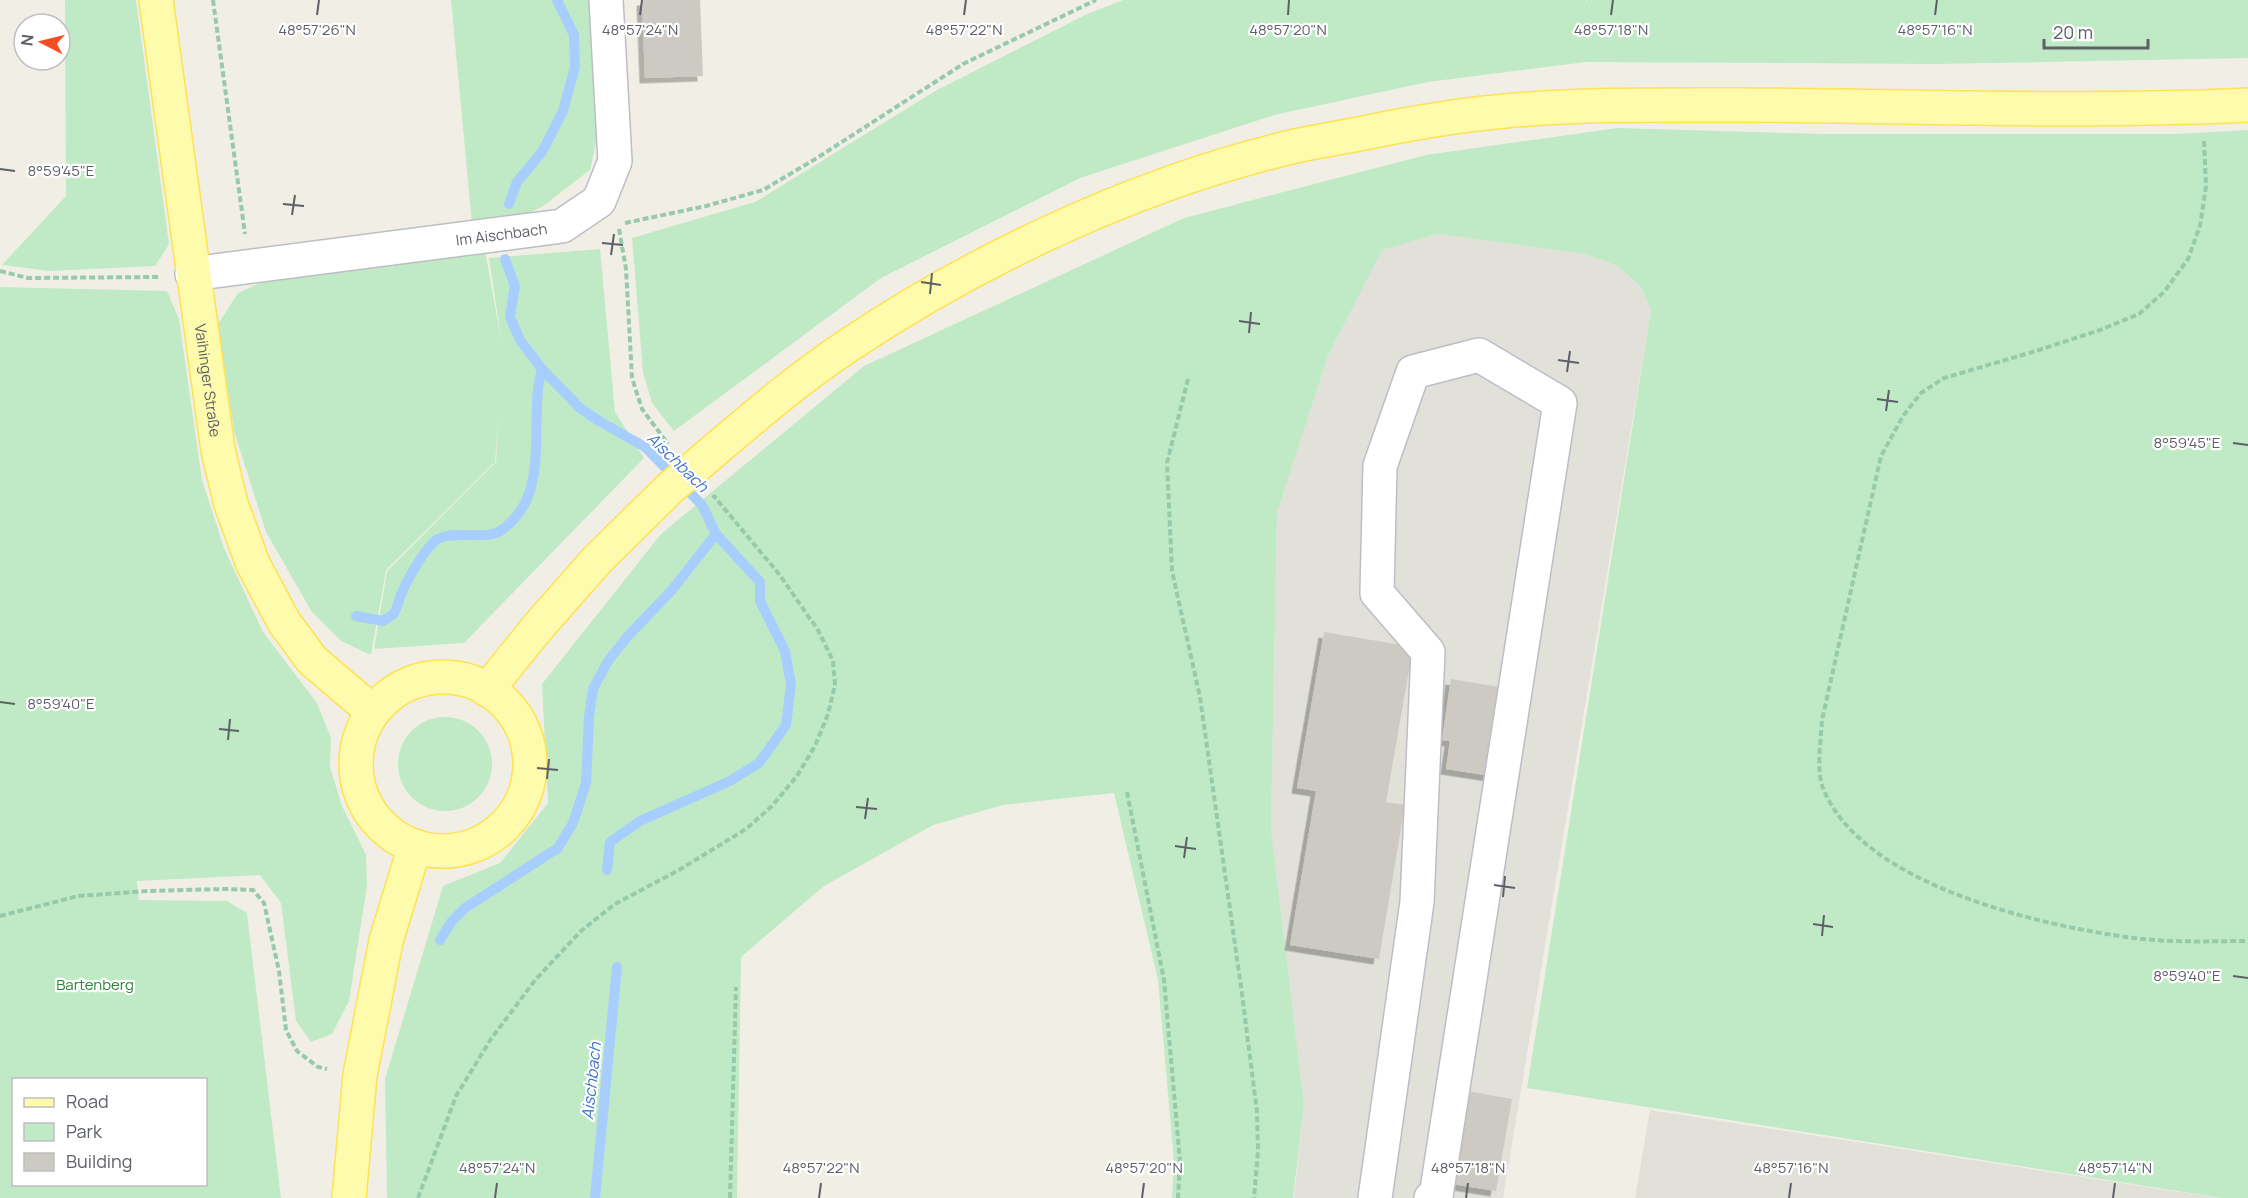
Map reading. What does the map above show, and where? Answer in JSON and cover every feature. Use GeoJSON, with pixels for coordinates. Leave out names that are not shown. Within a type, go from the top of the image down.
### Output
{"type":"FeatureCollection","features":[{"type":"Feature","properties":{"kind":"main road","name":"Vaihinger Straße"},"geometry":{"type":"LineString","coordinates":[[156,0],[218,450],[231,504],[253,564],[284,622],[312,660],[373,712]]}},
{"type":"Feature","properties":{"kind":"main road"},"geometry":{"type":"LineString","coordinates":[[488,690],[538,627],[597,560],[669,489],[790,387],[850,344],[955,280],[1058,229],[1171,183],[1279,150],[1412,123],[1504,111],[1628,105],[1821,105],[2020,110],[2248,105]]}},
{"type":"Feature","properties":{"kind":"main road"},"geometry":{"type":"LineString","coordinates":[[453,677],[470,681],[488,690],[511,710],[523,732],[529,757],[529,774],[525,791],[508,821],[482,842],[449,851],[415,846],[400,840],[386,830],[370,810],[359,787],[356,753],[360,736],[373,712],[389,695],[419,680],[453,677]]}},
{"type":"Feature","properties":{"kind":"main road"},"geometry":{"type":"LineString","coordinates":[[350,1198],[360,1075],[386,941],[415,846]]}},
{"type":"Feature","properties":{"kind":"lane","name":"Im Aischbach"},"geometry":{"type":"LineString","coordinates":[[192,274],[562,226],[599,201],[615,161],[606,0]]}},
{"type":"Feature","properties":{"kind":"lane"},"geometry":{"type":"LineString","coordinates":[[1375,1198],[1417,902],[1428,652],[1377,593],[1380,465],[1413,372],[1479,355],[1560,403],[1438,1185],[1436,1196],[1431,1198]]}},
{"type":"Feature","properties":{"kind":"path"},"geometry":{"type":"LineString","coordinates":[[213,0],[250,268]]}},
{"type":"Feature","properties":{"kind":"path"},"geometry":{"type":"LineString","coordinates":[[672,449],[642,409],[632,378],[626,269],[619,224],[706,206],[763,190],[963,64],[1096,0]]}},
{"type":"Feature","properties":{"kind":"path"},"geometry":{"type":"LineString","coordinates":[[2202,107],[2206,186],[2200,226],[2188,259],[2164,292],[2139,314],[2100,330],[1944,378],[1921,393],[1903,416],[1881,456],[1822,720],[1820,756],[1822,786],[1836,812],[1850,831],[1871,850],[1945,891],[2027,917],[2136,939],[2248,941]]}},
{"type":"Feature","properties":{"kind":"path"},"geometry":{"type":"LineString","coordinates":[[0,271],[28,278],[132,279],[192,274]]}},
{"type":"Feature","properties":{"kind":"path"},"geometry":{"type":"LineString","coordinates":[[1188,379],[1167,463],[1172,571],[1200,697],[1242,994],[1257,1112],[1258,1150],[1254,1198]]}},
{"type":"Feature","properties":{"kind":"path"},"geometry":{"type":"LineString","coordinates":[[418,1198],[456,1096],[491,1039],[536,980],[581,931],[615,904],[679,870],[746,829],[772,806],[797,776],[815,746],[828,714],[835,685],[833,661],[818,630],[779,574],[710,491]]}},
{"type":"Feature","properties":{"kind":"path"},"geometry":{"type":"LineString","coordinates":[[1127,792],[1164,980],[1180,1161],[1178,1198]]}},
{"type":"Feature","properties":{"kind":"path"},"geometry":{"type":"LineString","coordinates":[[0,916],[78,896],[148,891],[253,890],[264,903],[279,970],[286,1030],[297,1051],[318,1067],[360,1075]]}},
{"type":"Feature","properties":{"kind":"path"},"geometry":{"type":"LineString","coordinates":[[730,1198],[736,987]]}},
{"type":"Feature","properties":{"kind":"shaded area"},"geometry":{"type":"Polygon","coordinates":[[[1438,234],[1585,254],[1618,266],[1641,287],[1651,310],[1503,1198],[1294,1198],[1304,1104],[1271,830],[1277,513],[1328,356],[1382,249],[1438,234]]]}},
{"type":"Feature","properties":{"kind":"shaded area"},"geometry":{"type":"Polygon","coordinates":[[[1650,1110],[2218,1198],[1635,1198],[1650,1110]]]}},
{"type":"Feature","properties":{"kind":"green space"},"geometry":{"type":"Polygon","coordinates":[[[65,0],[136,0],[169,244],[155,266],[50,271],[2,265],[66,196],[65,72],[72,72],[72,12],[65,12],[65,0]]]}},
{"type":"Feature","properties":{"kind":"green space"},"geometry":{"type":"Polygon","coordinates":[[[451,0],[590,0],[599,129],[590,170],[543,206],[522,217],[472,224],[451,0]]]}},
{"type":"Feature","properties":{"kind":"green space"},"geometry":{"type":"Polygon","coordinates":[[[1123,0],[1586,0],[1586,3],[1587,0],[2248,0],[2248,58],[1937,64],[1586,62],[1428,82],[1274,115],[1080,178],[881,278],[674,431],[652,403],[643,372],[632,238],[755,202],[937,90],[1085,15],[1123,0]]]}},
{"type":"Feature","properties":{"kind":"green space"},"geometry":{"type":"Polygon","coordinates":[[[1617,128],[1822,134],[2176,134],[2248,130],[2248,1198],[2221,1198],[1527,1088],[1651,310],[1641,287],[1618,266],[1585,254],[1438,234],[1382,250],[1328,356],[1277,513],[1271,829],[1304,1104],[1293,1198],[1172,1198],[1174,1162],[1158,980],[1114,793],[1003,805],[933,825],[824,886],[741,957],[737,1198],[387,1198],[385,1079],[443,886],[500,863],[548,803],[542,684],[661,534],[864,366],[1184,218],[1426,155],[1617,128]]]}},
{"type":"Feature","properties":{"kind":"green space"},"geometry":{"type":"Polygon","coordinates":[[[484,245],[502,345],[489,258],[600,249],[615,412],[644,458],[464,643],[374,649],[387,571],[496,462],[499,413],[495,462],[386,570],[371,655],[341,641],[312,612],[266,532],[234,431],[218,324],[238,293],[264,281],[484,245]]]}},
{"type":"Feature","properties":{"kind":"green space","name":"Bartenberg"},"geometry":{"type":"Polygon","coordinates":[[[0,287],[167,291],[179,319],[202,480],[224,548],[263,632],[317,703],[331,738],[330,767],[342,806],[366,855],[367,886],[349,1001],[332,1034],[311,1042],[296,1021],[281,903],[260,875],[137,881],[139,900],[227,901],[247,913],[281,1198],[0,1198],[0,287]]]}},
{"type":"Feature","properties":{"kind":"green space"},"geometry":{"type":"Polygon","coordinates":[[[445,717],[463,720],[478,731],[489,746],[492,764],[489,782],[478,797],[463,808],[445,811],[427,808],[412,797],[401,782],[398,764],[401,746],[412,731],[427,720],[445,717]]]}},
{"type":"Feature","properties":{"kind":"building"},"geometry":{"type":"Polygon","coordinates":[[[642,0],[700,0],[703,76],[645,78],[642,0]]]}},
{"type":"Feature","properties":{"kind":"building"},"geometry":{"type":"Polygon","coordinates":[[[1324,632],[1413,647],[1386,802],[1405,805],[1379,959],[1290,945],[1316,791],[1297,788],[1324,632]]]}},
{"type":"Feature","properties":{"kind":"building"},"geometry":{"type":"Polygon","coordinates":[[[1451,679],[1505,688],[1492,776],[1446,769],[1450,741],[1442,740],[1451,679]]]}},
{"type":"Feature","properties":{"kind":"building"},"geometry":{"type":"Polygon","coordinates":[[[1467,1091],[1512,1099],[1496,1191],[1452,1184],[1467,1091]]]}},
{"type":"Feature","properties":{"kind":"waterway","name":"Aischbach"},"geometry":{"type":"LineString","coordinates":[[509,204],[517,182],[542,152],[563,111],[575,67],[574,35],[557,0]]}},
{"type":"Feature","properties":{"kind":"waterway","name":"Aischbach"},"geometry":{"type":"LineString","coordinates":[[505,259],[515,286],[510,317],[520,340],[542,369],[580,408],[645,447],[702,505],[716,534],[760,582],[760,601],[785,651],[791,684],[786,725],[759,763],[730,781],[640,821],[610,842],[607,870]]}},
{"type":"Feature","properties":{"kind":"waterway"},"geometry":{"type":"LineString","coordinates":[[356,616],[383,621],[393,614],[416,566],[434,542],[449,536],[493,534],[517,516],[527,498],[533,478],[538,389],[542,369]]}},
{"type":"Feature","properties":{"kind":"waterway"},"geometry":{"type":"LineString","coordinates":[[440,940],[452,921],[465,908],[558,848],[573,823],[586,783],[589,717],[593,689],[608,661],[628,636],[672,590],[716,534]]}},
{"type":"Feature","properties":{"kind":"waterway","name":"Aischbach"},"geometry":{"type":"LineString","coordinates":[[595,1198],[617,967]]}}]}
